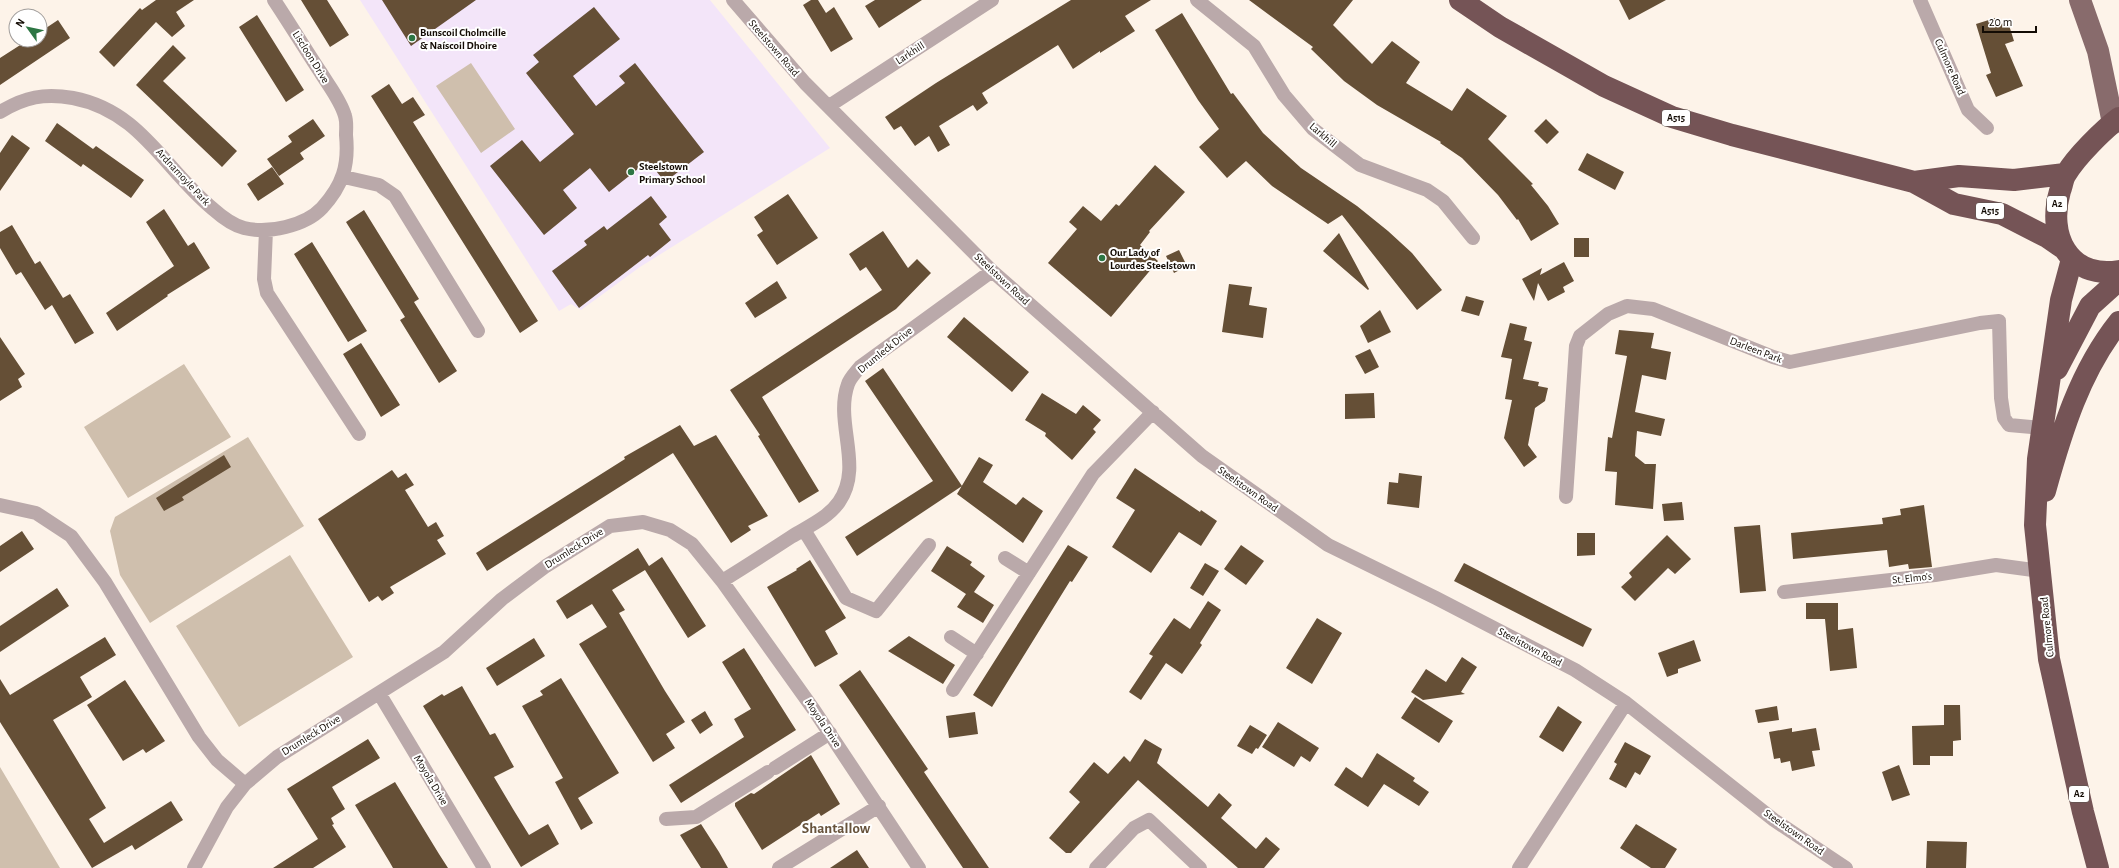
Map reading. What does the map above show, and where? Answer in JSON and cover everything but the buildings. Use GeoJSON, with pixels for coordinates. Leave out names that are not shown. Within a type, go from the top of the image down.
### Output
{"type":"FeatureCollection","features":[{"type":"Feature","properties":{"kind":"highway","name":"A515"},"geometry":{"type":"LineString","coordinates":[[1460,0],[1500,27],[1604,86],[1672,117],[1732,135],[1914,182],[1954,204],[2002,214],[2047,237],[2067,254]]}},
{"type":"Feature","properties":{"kind":"highway","name":"A2"},"geometry":{"type":"LineString","coordinates":[[2067,254],[2057,226],[2056,208],[2066,174],[2116,121]]}},
{"type":"Feature","properties":{"kind":"highway","name":"A515"},"geometry":{"type":"LineString","coordinates":[[1914,182],[1959,176],[2014,180],[2066,174]]}},
{"type":"Feature","properties":{"kind":"highway"},"geometry":{"type":"LineString","coordinates":[[2067,254],[2091,269],[2119,271]]}},
{"type":"Feature","properties":{"kind":"highway","name":"Culmore Road"},"geometry":{"type":"LineString","coordinates":[[2067,254],[2038,459],[2035,525],[2050,659],[2083,812],[2098,868]]}},
{"type":"Feature","properties":{"kind":"highway","name":"Culmore Road"},"geometry":{"type":"LineString","coordinates":[[2050,382],[2090,306],[2119,280]]}},
{"type":"Feature","properties":{"kind":"highway"},"geometry":{"type":"LineString","coordinates":[[2035,525],[2056,451],[2079,386],[2092,360],[2119,322]]}},
{"type":"Feature","properties":{"kind":"main road","name":"A2"},"geometry":{"type":"LineString","coordinates":[[2080,0],[2098,52],[2116,121]]}},
{"type":"Feature","properties":{"kind":"street","name":"Liscloon Drive"},"geometry":{"type":"LineString","coordinates":[[274,0],[331,90],[345,116]]}},
{"type":"Feature","properties":{"kind":"street","name":"Steelstown Road"},"geometry":{"type":"LineString","coordinates":[[733,0],[805,83],[992,271],[1067,339],[1154,412],[1202,456],[1328,545],[1436,598],[1574,670],[1626,703],[1774,820],[1846,868]]}},
{"type":"Feature","properties":{"kind":"street","name":"Larkhill"},"geometry":{"type":"LineString","coordinates":[[829,106],[992,0]]}},
{"type":"Feature","properties":{"kind":"street","name":"Larkhill"},"geometry":{"type":"LineString","coordinates":[[1197,0],[1254,46],[1284,95],[1313,129],[1360,166],[1427,190],[1443,201],[1473,238]]}},
{"type":"Feature","properties":{"kind":"street","name":"Culmore Road"},"geometry":{"type":"LineString","coordinates":[[1920,0],[1968,110],[1987,128]]}},
{"type":"Feature","properties":{"kind":"street","name":"Ardnamoyle Park"},"geometry":{"type":"LineString","coordinates":[[0,112],[18,101],[55,94],[79,99],[112,111],[148,139],[200,199],[227,221],[244,228],[266,230],[288,226],[316,214],[332,197],[344,177],[348,150],[345,116]]}},
{"type":"Feature","properties":{"kind":"street"},"geometry":{"type":"LineString","coordinates":[[344,177],[379,185],[396,196],[478,332]]}},
{"type":"Feature","properties":{"kind":"street"},"geometry":{"type":"LineString","coordinates":[[266,230],[264,279],[267,293],[359,434]]}},
{"type":"Feature","properties":{"kind":"street","name":"Drumleck Drive"},"geometry":{"type":"LineString","coordinates":[[194,868],[227,807],[246,784],[277,757],[444,652],[502,599],[546,566],[610,526],[643,522],[670,530],[692,544],[722,581],[822,519],[839,503],[848,486],[850,459],[845,425],[844,404],[848,383],[860,367],[992,271]]}},
{"type":"Feature","properties":{"kind":"street","name":"Darleen Park"},"geometry":{"type":"LineString","coordinates":[[1566,497],[1576,346],[1580,336],[1608,314],[1627,306],[1653,309],[1772,357],[1790,362],[1980,323],[1999,321],[2001,398],[2004,418],[2009,425],[2043,428]]}},
{"type":"Feature","properties":{"kind":"street"},"geometry":{"type":"LineString","coordinates":[[953,690],[1093,474],[1154,412]]}},
{"type":"Feature","properties":{"kind":"street"},"geometry":{"type":"LineString","coordinates":[[0,505],[36,512],[71,536],[105,582],[199,737],[217,760],[246,784]]}},
{"type":"Feature","properties":{"kind":"street"},"geometry":{"type":"LineString","coordinates":[[804,530],[846,598],[876,611],[929,545]]}},
{"type":"Feature","properties":{"kind":"street"},"geometry":{"type":"LineString","coordinates":[[1005,558],[1029,574]]}},
{"type":"Feature","properties":{"kind":"street","name":"St. Elmo's"},"geometry":{"type":"LineString","coordinates":[[1784,592],[1935,575],[1996,565],[2040,571]]}},
{"type":"Feature","properties":{"kind":"street","name":"Moyola Drive"},"geometry":{"type":"LineString","coordinates":[[722,581],[830,733],[919,868]]}},
{"type":"Feature","properties":{"kind":"street"},"geometry":{"type":"LineString","coordinates":[[951,637],[977,654]]}},
{"type":"Feature","properties":{"kind":"street","name":"Moyola Drive"},"geometry":{"type":"LineString","coordinates":[[379,693],[484,868]]}},
{"type":"Feature","properties":{"kind":"street"},"geometry":{"type":"LineString","coordinates":[[1519,868],[1626,703]]}},
{"type":"Feature","properties":{"kind":"street"},"geometry":{"type":"LineString","coordinates":[[666,819],[696,817],[830,733]]}},
{"type":"Feature","properties":{"kind":"street"},"geometry":{"type":"LineString","coordinates":[[779,868],[879,806]]}},
{"type":"Feature","properties":{"kind":"street"},"geometry":{"type":"LineString","coordinates":[[1096,868],[1134,828],[1149,820],[1200,868]]}},
{"type":"Feature","properties":{"kind":"shaded area","name":"Steelstown Primary School"},"geometry":{"type":"Polygon","coordinates":[[[360,0],[710,0],[830,148],[640,267],[581,310],[571,304],[559,311],[360,0]]]}},
{"type":"Feature","properties":{"kind":"shaded area"},"geometry":{"type":"Polygon","coordinates":[[[471,63],[515,129],[481,153],[436,86],[471,63]]]}},
{"type":"Feature","properties":{"kind":"shaded area"},"geometry":{"type":"Polygon","coordinates":[[[184,364],[231,437],[128,498],[84,427],[184,364]]]}},
{"type":"Feature","properties":{"kind":"shaded area"},"geometry":{"type":"Polygon","coordinates":[[[248,437],[304,526],[150,623],[120,575],[110,531],[115,517],[248,437]]]}},
{"type":"Feature","properties":{"kind":"shaded area"},"geometry":{"type":"Polygon","coordinates":[[[290,555],[353,657],[239,727],[176,626],[290,555]]]}},
{"type":"Feature","properties":{"kind":"shaded area"},"geometry":{"type":"Polygon","coordinates":[[[0,767],[60,868],[0,868],[0,767]]]}},
{"type":"Feature","properties":{"kind":"place","name":"Bunscoil Cholmcille & Naíscoil Dhoire"},"geometry":{"type":"Point","coordinates":[412,38]}},
{"type":"Feature","properties":{"kind":"place","name":"Steelstown Primary School"},"geometry":{"type":"Point","coordinates":[631,172]}},
{"type":"Feature","properties":{"kind":"place","name":"Our Lady of Lourdes Steelstown"},"geometry":{"type":"Point","coordinates":[1102,258]}},
{"type":"Feature","properties":{"kind":"district","name":"Shantallow"},"geometry":{"type":"Point","coordinates":[836,828]}}]}
